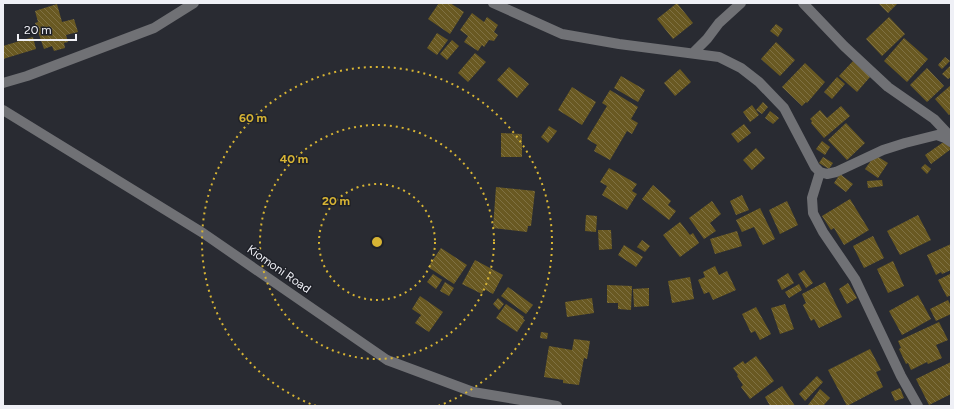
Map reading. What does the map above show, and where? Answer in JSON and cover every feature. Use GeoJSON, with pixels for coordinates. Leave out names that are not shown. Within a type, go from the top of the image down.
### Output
{"type":"FeatureCollection","features":[{"type":"Feature","properties":{"kind":"street"},"geometry":{"type":"LineString","coordinates":[[3,83],[27,76],[154,28],[194,3]]}},
{"type":"Feature","properties":{"kind":"street"},"geometry":{"type":"LineString","coordinates":[[493,3],[562,34],[672,52],[693,53],[719,57],[741,68],[759,82],[784,108],[820,172],[827,174],[836,172],[883,150],[905,142],[937,135],[951,142]]}},
{"type":"Feature","properties":{"kind":"street"},"geometry":{"type":"LineString","coordinates":[[693,53],[707,39],[719,23],[741,3]]}},
{"type":"Feature","properties":{"kind":"street"},"geometry":{"type":"LineString","coordinates":[[803,3],[844,46],[888,87],[934,119],[951,137]]}},
{"type":"Feature","properties":{"kind":"street","name":"Kiomoni Road"},"geometry":{"type":"LineString","coordinates":[[3,110],[203,233],[387,360],[473,392],[557,406]]}},
{"type":"Feature","properties":{"kind":"street"},"geometry":{"type":"LineString","coordinates":[[820,172],[812,198],[813,213],[855,279],[901,376],[918,406]]}},
{"type":"Feature","properties":{"kind":"building"},"geometry":{"type":"Polygon","coordinates":[[[439,3],[450,3],[464,12],[450,34],[428,19],[439,3]]]}},
{"type":"Feature","properties":{"kind":"building"},"geometry":{"type":"Polygon","coordinates":[[[677,3],[693,23],[673,39],[657,19],[677,3]]]}},
{"type":"Feature","properties":{"kind":"building"},"geometry":{"type":"Polygon","coordinates":[[[878,3],[898,3],[888,13],[878,3]]]}},
{"type":"Feature","properties":{"kind":"building"},"geometry":{"type":"Polygon","coordinates":[[[57,4],[62,22],[74,19],[78,32],[66,35],[68,42],[64,43],[65,48],[54,51],[52,46],[44,49],[35,23],[38,22],[35,11],[57,4]]]}},
{"type":"Feature","properties":{"kind":"building"},"geometry":{"type":"Polygon","coordinates":[[[472,13],[484,22],[487,17],[498,25],[494,32],[498,35],[494,41],[489,40],[484,47],[482,45],[478,51],[464,42],[468,36],[460,30],[472,13]]]}},
{"type":"Feature","properties":{"kind":"building"},"geometry":{"type":"Polygon","coordinates":[[[889,17],[905,34],[882,56],[866,39],[889,17]]]}},
{"type":"Feature","properties":{"kind":"building"},"geometry":{"type":"Polygon","coordinates":[[[776,24],[783,29],[778,37],[770,31],[776,24]]]}},
{"type":"Feature","properties":{"kind":"building"},"geometry":{"type":"Polygon","coordinates":[[[437,33],[448,40],[437,55],[427,48],[437,33]]]}},
{"type":"Feature","properties":{"kind":"building"},"geometry":{"type":"Polygon","coordinates":[[[33,37],[36,49],[3,59],[3,46],[33,37]]]}},
{"type":"Feature","properties":{"kind":"building"},"geometry":{"type":"Polygon","coordinates":[[[904,38],[928,59],[907,82],[884,61],[904,38]]]}},
{"type":"Feature","properties":{"kind":"building"},"geometry":{"type":"Polygon","coordinates":[[[452,40],[459,46],[447,60],[440,54],[452,40]]]}},
{"type":"Feature","properties":{"kind":"building"},"geometry":{"type":"Polygon","coordinates":[[[776,42],[795,60],[780,76],[761,59],[776,42]]]}},
{"type":"Feature","properties":{"kind":"building"},"geometry":{"type":"Polygon","coordinates":[[[475,53],[486,62],[468,82],[458,73],[475,53]]]}},
{"type":"Feature","properties":{"kind":"building"},"geometry":{"type":"Polygon","coordinates":[[[945,57],[950,61],[942,69],[938,65],[945,57]]]}},
{"type":"Feature","properties":{"kind":"building"},"geometry":{"type":"Polygon","coordinates":[[[853,61],[870,77],[857,92],[839,76],[853,61]]]}},
{"type":"Feature","properties":{"kind":"building"},"geometry":{"type":"Polygon","coordinates":[[[805,63],[825,82],[807,103],[806,102],[802,106],[782,87],[805,63]]]}},
{"type":"Feature","properties":{"kind":"building"},"geometry":{"type":"Polygon","coordinates":[[[950,66],[951,77],[948,79],[942,74],[950,66]]]}},
{"type":"Feature","properties":{"kind":"building"},"geometry":{"type":"Polygon","coordinates":[[[509,67],[529,84],[517,98],[497,80],[509,67]]]}},
{"type":"Feature","properties":{"kind":"building"},"geometry":{"type":"Polygon","coordinates":[[[927,68],[944,86],[927,102],[910,85],[927,68]]]}},
{"type":"Feature","properties":{"kind":"building"},"geometry":{"type":"Polygon","coordinates":[[[680,69],[691,82],[675,96],[664,83],[680,69]]]}},
{"type":"Feature","properties":{"kind":"building"},"geometry":{"type":"Polygon","coordinates":[[[621,76],[645,90],[638,102],[614,88],[621,76]]]}},
{"type":"Feature","properties":{"kind":"building"},"geometry":{"type":"Polygon","coordinates":[[[837,77],[845,84],[832,99],[824,92],[837,77]]]}},
{"type":"Feature","properties":{"kind":"building"},"geometry":{"type":"Polygon","coordinates":[[[951,85],[951,114],[949,115],[935,99],[951,85]]]}},
{"type":"Feature","properties":{"kind":"building"},"geometry":{"type":"Polygon","coordinates":[[[572,87],[596,102],[582,125],[558,110],[572,87]]]}},
{"type":"Feature","properties":{"kind":"building"},"geometry":{"type":"Polygon","coordinates":[[[610,90],[638,107],[631,119],[638,123],[632,134],[627,131],[610,160],[594,151],[597,145],[587,139],[607,106],[602,103],[610,90]]]}},
{"type":"Feature","properties":{"kind":"building"},"geometry":{"type":"Polygon","coordinates":[[[763,102],[768,107],[762,114],[756,110],[763,102]]]}},
{"type":"Feature","properties":{"kind":"building"},"geometry":{"type":"Polygon","coordinates":[[[752,105],[759,115],[750,122],[743,112],[752,105]]]}},
{"type":"Feature","properties":{"kind":"building"},"geometry":{"type":"Polygon","coordinates":[[[841,106],[850,116],[824,138],[811,123],[812,121],[810,119],[820,110],[827,118],[841,106]]]}},
{"type":"Feature","properties":{"kind":"building"},"geometry":{"type":"Polygon","coordinates":[[[770,111],[779,118],[773,124],[765,118],[770,111]]]}},
{"type":"Feature","properties":{"kind":"building"},"geometry":{"type":"Polygon","coordinates":[[[846,123],[865,143],[847,160],[828,140],[846,123]]]}},
{"type":"Feature","properties":{"kind":"building"},"geometry":{"type":"Polygon","coordinates":[[[744,124],[751,133],[738,143],[731,134],[744,124]]]}},
{"type":"Feature","properties":{"kind":"building"},"geometry":{"type":"Polygon","coordinates":[[[549,126],[557,131],[548,143],[541,137],[549,126]]]}},
{"type":"Feature","properties":{"kind":"building"},"geometry":{"type":"Polygon","coordinates":[[[501,133],[522,134],[522,157],[501,157],[501,133]]]}},
{"type":"Feature","properties":{"kind":"building"},"geometry":{"type":"Polygon","coordinates":[[[822,141],[830,147],[825,155],[816,149],[822,141]]]}},
{"type":"Feature","properties":{"kind":"building"},"geometry":{"type":"Polygon","coordinates":[[[945,141],[951,149],[931,164],[925,155],[945,141]]]}},
{"type":"Feature","properties":{"kind":"building"},"geometry":{"type":"Polygon","coordinates":[[[756,148],[765,158],[752,170],[743,160],[756,148]]]}},
{"type":"Feature","properties":{"kind":"building"},"geometry":{"type":"Polygon","coordinates":[[[875,155],[888,163],[878,178],[865,169],[875,155]]]}},
{"type":"Feature","properties":{"kind":"building"},"geometry":{"type":"Polygon","coordinates":[[[823,157],[833,163],[829,169],[819,163],[823,157]]]}},
{"type":"Feature","properties":{"kind":"building"},"geometry":{"type":"Polygon","coordinates":[[[925,164],[931,169],[927,174],[921,168],[925,164]]]}},
{"type":"Feature","properties":{"kind":"building"},"geometry":{"type":"Polygon","coordinates":[[[609,168],[637,184],[632,191],[637,194],[627,210],[602,195],[607,186],[600,182],[609,168]]]}},
{"type":"Feature","properties":{"kind":"building"},"geometry":{"type":"Polygon","coordinates":[[[840,174],[853,184],[846,192],[834,183],[840,174]]]}},
{"type":"Feature","properties":{"kind":"building"},"geometry":{"type":"Polygon","coordinates":[[[882,180],[883,186],[868,188],[867,181],[882,180]]]}},
{"type":"Feature","properties":{"kind":"building"},"geometry":{"type":"Polygon","coordinates":[[[653,185],[671,201],[668,205],[676,211],[669,220],[642,199],[653,185]]]}},
{"type":"Feature","properties":{"kind":"building"},"geometry":{"type":"Polygon","coordinates":[[[496,187],[535,191],[531,226],[528,226],[527,232],[493,228],[496,187]]]}},
{"type":"Feature","properties":{"kind":"building"},"geometry":{"type":"Polygon","coordinates":[[[742,195],[749,210],[736,215],[730,201],[742,195]]]}},
{"type":"Feature","properties":{"kind":"building"},"geometry":{"type":"Polygon","coordinates":[[[850,199],[869,230],[844,245],[834,228],[831,230],[822,216],[850,199]]]}},
{"type":"Feature","properties":{"kind":"building"},"geometry":{"type":"Polygon","coordinates":[[[712,201],[721,214],[710,223],[716,231],[704,239],[689,218],[712,201]]]}},
{"type":"Feature","properties":{"kind":"building"},"geometry":{"type":"Polygon","coordinates":[[[787,201],[798,225],[780,234],[769,210],[787,201]]]}},
{"type":"Feature","properties":{"kind":"building"},"geometry":{"type":"Polygon","coordinates":[[[760,208],[775,239],[763,245],[754,227],[742,232],[736,220],[760,208]]]}},
{"type":"Feature","properties":{"kind":"building"},"geometry":{"type":"Polygon","coordinates":[[[586,215],[597,216],[596,232],[585,231],[586,215]]]}},
{"type":"Feature","properties":{"kind":"building"},"geometry":{"type":"Polygon","coordinates":[[[918,215],[931,240],[900,255],[887,231],[918,215]]]}},
{"type":"Feature","properties":{"kind":"building"},"geometry":{"type":"Polygon","coordinates":[[[680,222],[690,235],[693,233],[699,243],[680,257],[663,235],[680,222]]]}},
{"type":"Feature","properties":{"kind":"building"},"geometry":{"type":"Polygon","coordinates":[[[598,230],[611,230],[612,249],[599,250],[598,230]]]}},
{"type":"Feature","properties":{"kind":"building"},"geometry":{"type":"Polygon","coordinates":[[[737,231],[742,246],[715,254],[710,239],[737,231]]]}},
{"type":"Feature","properties":{"kind":"building"},"geometry":{"type":"Polygon","coordinates":[[[873,236],[884,258],[864,268],[853,246],[873,236]]]}},
{"type":"Feature","properties":{"kind":"building"},"geometry":{"type":"Polygon","coordinates":[[[642,240],[650,246],[645,252],[637,247],[642,240]]]}},
{"type":"Feature","properties":{"kind":"building"},"geometry":{"type":"Polygon","coordinates":[[[951,244],[951,270],[942,274],[941,272],[936,275],[927,255],[951,244]]]}},
{"type":"Feature","properties":{"kind":"building"},"geometry":{"type":"Polygon","coordinates":[[[624,245],[643,257],[636,267],[618,255],[624,245]]]}},
{"type":"Feature","properties":{"kind":"building"},"geometry":{"type":"Polygon","coordinates":[[[441,248],[467,265],[454,284],[428,267],[441,248]]]}},
{"type":"Feature","properties":{"kind":"building"},"geometry":{"type":"Polygon","coordinates":[[[475,260],[503,275],[493,294],[484,289],[482,294],[462,284],[475,260]]]}},
{"type":"Feature","properties":{"kind":"building"},"geometry":{"type":"Polygon","coordinates":[[[893,261],[904,286],[888,293],[877,269],[893,261]]]}},
{"type":"Feature","properties":{"kind":"building"},"geometry":{"type":"Polygon","coordinates":[[[715,266],[719,275],[727,271],[736,290],[713,300],[709,292],[704,294],[698,280],[705,277],[703,272],[715,266]]]}},
{"type":"Feature","properties":{"kind":"building"},"geometry":{"type":"Polygon","coordinates":[[[804,270],[813,283],[806,288],[798,274],[804,270]]]}},
{"type":"Feature","properties":{"kind":"building"},"geometry":{"type":"Polygon","coordinates":[[[788,273],[794,283],[782,290],[777,280],[788,273]]]}},
{"type":"Feature","properties":{"kind":"building"},"geometry":{"type":"Polygon","coordinates":[[[433,274],[442,280],[436,289],[427,282],[433,274]]]}},
{"type":"Feature","properties":{"kind":"building"},"geometry":{"type":"Polygon","coordinates":[[[950,274],[951,295],[947,297],[938,280],[950,274]]]}},
{"type":"Feature","properties":{"kind":"building"},"geometry":{"type":"Polygon","coordinates":[[[690,277],[694,299],[672,303],[668,281],[690,277]]]}},
{"type":"Feature","properties":{"kind":"building"},"geometry":{"type":"Polygon","coordinates":[[[445,282],[454,288],[449,296],[440,291],[445,282]]]}},
{"type":"Feature","properties":{"kind":"building"},"geometry":{"type":"Polygon","coordinates":[[[825,282],[842,317],[819,328],[814,319],[811,321],[803,305],[806,303],[802,294],[825,282]]]}},
{"type":"Feature","properties":{"kind":"building"},"geometry":{"type":"Polygon","coordinates":[[[848,283],[857,298],[847,304],[839,289],[848,283]]]}},
{"type":"Feature","properties":{"kind":"building"},"geometry":{"type":"Polygon","coordinates":[[[799,284],[802,290],[789,298],[785,292],[799,284]]]}},
{"type":"Feature","properties":{"kind":"building"},"geometry":{"type":"Polygon","coordinates":[[[607,285],[632,286],[631,310],[618,309],[618,303],[607,303],[607,285]]]}},
{"type":"Feature","properties":{"kind":"building"},"geometry":{"type":"Polygon","coordinates":[[[508,287],[533,305],[526,314],[501,296],[508,287]]]}},
{"type":"Feature","properties":{"kind":"building"},"geometry":{"type":"Polygon","coordinates":[[[649,288],[649,306],[634,307],[633,289],[649,288]]]}},
{"type":"Feature","properties":{"kind":"building"},"geometry":{"type":"Polygon","coordinates":[[[918,295],[931,319],[902,335],[889,311],[918,295]]]}},
{"type":"Feature","properties":{"kind":"building"},"geometry":{"type":"Polygon","coordinates":[[[420,296],[443,312],[429,332],[415,323],[421,315],[412,309],[420,296]]]}},
{"type":"Feature","properties":{"kind":"building"},"geometry":{"type":"Polygon","coordinates":[[[498,298],[504,304],[499,310],[493,304],[498,298]]]}},
{"type":"Feature","properties":{"kind":"building"},"geometry":{"type":"Polygon","coordinates":[[[592,298],[594,313],[567,317],[565,302],[592,298]]]}},
{"type":"Feature","properties":{"kind":"building"},"geometry":{"type":"Polygon","coordinates":[[[948,300],[951,306],[951,314],[936,321],[930,309],[948,300]]]}},
{"type":"Feature","properties":{"kind":"building"},"geometry":{"type":"Polygon","coordinates":[[[506,304],[524,317],[523,319],[525,320],[517,332],[496,318],[506,304]]]}},
{"type":"Feature","properties":{"kind":"building"},"geometry":{"type":"Polygon","coordinates":[[[785,304],[794,329],[780,334],[771,308],[785,304]]]}},
{"type":"Feature","properties":{"kind":"building"},"geometry":{"type":"Polygon","coordinates":[[[756,307],[771,334],[760,340],[755,331],[751,333],[742,314],[756,307]]]}},
{"type":"Feature","properties":{"kind":"building"},"geometry":{"type":"Polygon","coordinates":[[[939,322],[948,340],[936,345],[942,358],[928,364],[927,362],[911,370],[908,363],[906,364],[899,349],[901,348],[898,341],[939,322]]]}},
{"type":"Feature","properties":{"kind":"building"},"geometry":{"type":"Polygon","coordinates":[[[541,332],[548,333],[547,339],[540,338],[541,332]]]}},
{"type":"Feature","properties":{"kind":"building"},"geometry":{"type":"Polygon","coordinates":[[[574,339],[590,341],[587,359],[584,358],[579,385],[563,383],[563,380],[544,377],[549,346],[572,350],[574,339]]]}},
{"type":"Feature","properties":{"kind":"building"},"geometry":{"type":"Polygon","coordinates":[[[870,349],[881,370],[876,372],[883,387],[847,406],[828,370],[870,349]]]}},
{"type":"Feature","properties":{"kind":"building"},"geometry":{"type":"Polygon","coordinates":[[[756,356],[774,381],[750,399],[741,387],[743,385],[733,368],[743,361],[745,364],[756,356]]]}},
{"type":"Feature","properties":{"kind":"building"},"geometry":{"type":"Polygon","coordinates":[[[951,362],[951,394],[929,405],[916,379],[951,362]]]}},
{"type":"Feature","properties":{"kind":"building"},"geometry":{"type":"Polygon","coordinates":[[[817,376],[823,382],[805,401],[799,394],[817,376]]]}},
{"type":"Feature","properties":{"kind":"building"},"geometry":{"type":"Polygon","coordinates":[[[782,386],[795,406],[770,406],[765,397],[782,386]]]}},
{"type":"Feature","properties":{"kind":"building"},"geometry":{"type":"Polygon","coordinates":[[[900,388],[904,398],[895,401],[891,392],[900,388]]]}},
{"type":"Feature","properties":{"kind":"building"},"geometry":{"type":"Polygon","coordinates":[[[820,389],[830,398],[823,406],[809,406],[808,405],[820,389]]]}}]}
